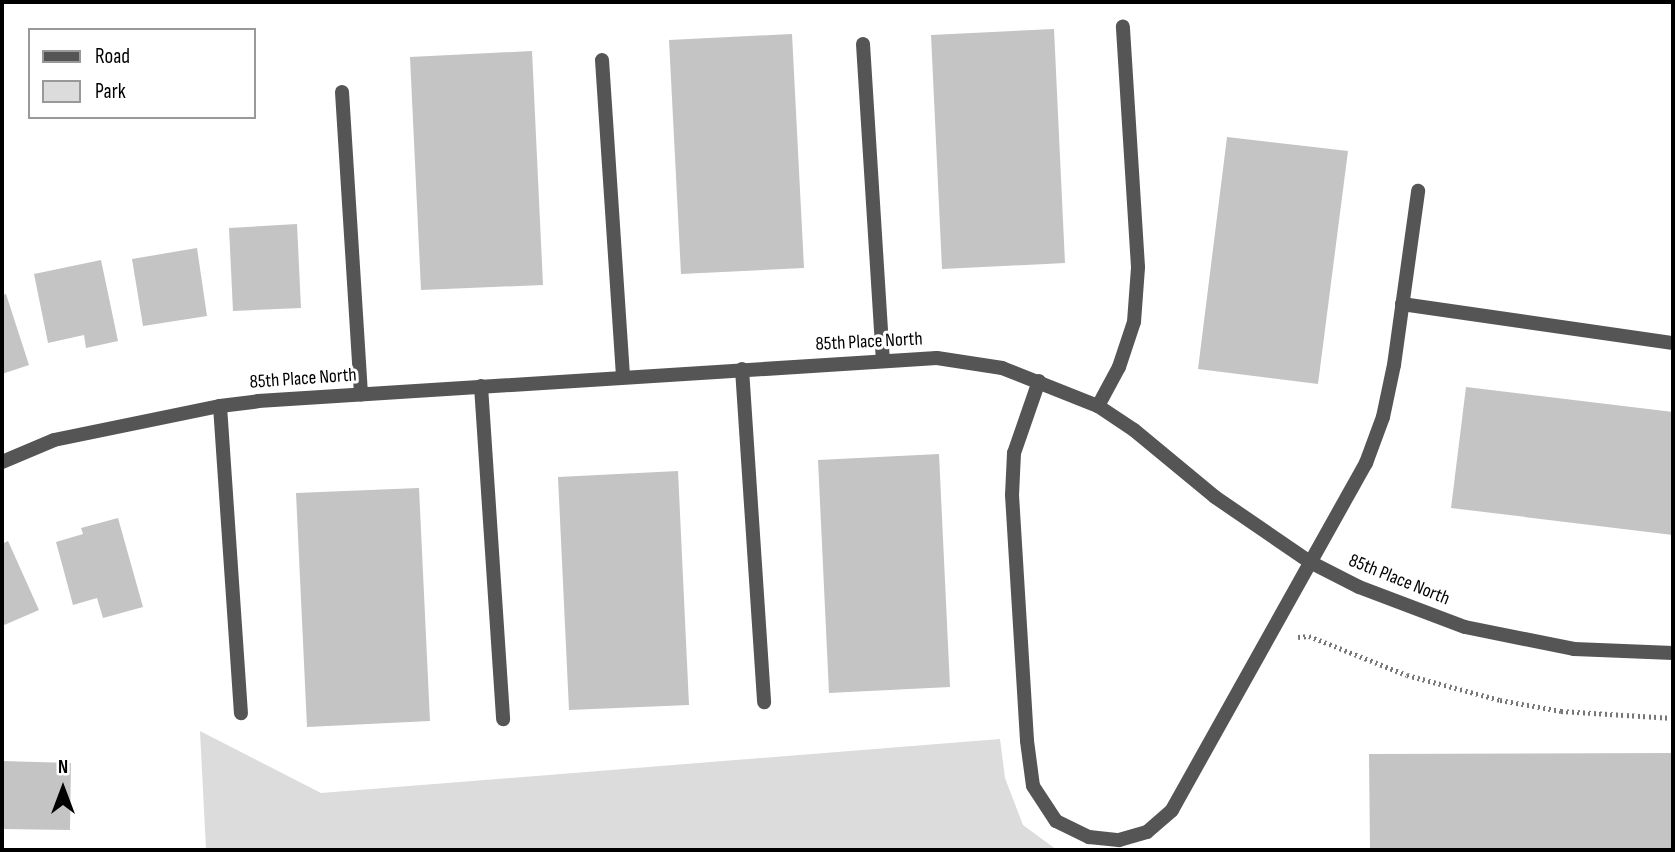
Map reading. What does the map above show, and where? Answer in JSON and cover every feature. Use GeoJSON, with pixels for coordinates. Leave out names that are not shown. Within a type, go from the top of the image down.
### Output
{"type":"FeatureCollection","features":[{"type":"Feature","properties":{"kind":"street"},"geometry":{"type":"LineString","coordinates":[[1098,406],[1119,367],[1134,323],[1138,267],[1123,26]]}},
{"type":"Feature","properties":{"kind":"street"},"geometry":{"type":"LineString","coordinates":[[863,44],[883,359]]}},
{"type":"Feature","properties":{"kind":"street"},"geometry":{"type":"LineString","coordinates":[[601,60],[623,376]]}},
{"type":"Feature","properties":{"kind":"street"},"geometry":{"type":"LineString","coordinates":[[342,92],[361,394]]}},
{"type":"Feature","properties":{"kind":"street"},"geometry":{"type":"LineString","coordinates":[[1039,381],[1014,453],[1012,495],[1033,786],[1056,821],[1089,837],[1119,840],[1147,832],[1172,810],[1366,463],[1383,417],[1418,191]]}},
{"type":"Feature","properties":{"kind":"street"},"geometry":{"type":"LineString","coordinates":[[1402,304],[1673,343]]}},
{"type":"Feature","properties":{"kind":"street","name":"85th Place North"},"geometry":{"type":"LineString","coordinates":[[2,461],[54,440],[220,406],[623,376],[937,358],[1002,368],[1098,406],[1134,430],[1215,497],[1310,562],[1359,587],[1465,627],[1574,649],[1673,653]]}},
{"type":"Feature","properties":{"kind":"street"},"geometry":{"type":"LineString","coordinates":[[742,369],[764,702]]}},
{"type":"Feature","properties":{"kind":"street"},"geometry":{"type":"LineString","coordinates":[[481,386],[503,719]]}},
{"type":"Feature","properties":{"kind":"street"},"geometry":{"type":"LineString","coordinates":[[220,406],[241,713]]}},
{"type":"Feature","properties":{"kind":"path"},"geometry":{"type":"LineString","coordinates":[[1276,625],[1299,637],[1309,636],[1407,676],[1500,699],[1561,711],[1673,719]]}},
{"type":"Feature","properties":{"kind":"green space"},"geometry":{"type":"Polygon","coordinates":[[[200,731],[321,793],[1000,739],[1005,778],[1023,825],[1057,850],[206,850],[200,731]]]}},
{"type":"Feature","properties":{"kind":"building"},"geometry":{"type":"Polygon","coordinates":[[[1054,29],[1065,263],[942,269],[931,35],[1054,29]]]}},
{"type":"Feature","properties":{"kind":"building"},"geometry":{"type":"Polygon","coordinates":[[[792,34],[804,268],[681,274],[669,40],[792,34]]]}},
{"type":"Feature","properties":{"kind":"building"},"geometry":{"type":"Polygon","coordinates":[[[532,51],[543,285],[421,290],[410,57],[532,51]]]}},
{"type":"Feature","properties":{"kind":"building"},"geometry":{"type":"Polygon","coordinates":[[[1227,137],[1348,151],[1318,384],[1198,369],[1227,137]]]}},
{"type":"Feature","properties":{"kind":"building"},"geometry":{"type":"Polygon","coordinates":[[[297,224],[301,308],[233,311],[229,228],[297,224]]]}},
{"type":"Feature","properties":{"kind":"building"},"geometry":{"type":"Polygon","coordinates":[[[197,248],[207,316],[143,326],[132,259],[197,248]]]}},
{"type":"Feature","properties":{"kind":"building"},"geometry":{"type":"Polygon","coordinates":[[[101,260],[118,341],[86,348],[84,335],[48,343],[34,274],[101,260]]]}},
{"type":"Feature","properties":{"kind":"building"},"geometry":{"type":"Polygon","coordinates":[[[6,294],[29,365],[2,374],[2,295],[6,294]]]}},
{"type":"Feature","properties":{"kind":"building"},"geometry":{"type":"Polygon","coordinates":[[[1466,387],[1673,412],[1673,535],[1451,508],[1466,387]]]}},
{"type":"Feature","properties":{"kind":"building"},"geometry":{"type":"Polygon","coordinates":[[[939,454],[950,687],[829,693],[818,460],[939,454]]]}},
{"type":"Feature","properties":{"kind":"building"},"geometry":{"type":"Polygon","coordinates":[[[678,471],[689,705],[569,710],[558,477],[678,471]]]}},
{"type":"Feature","properties":{"kind":"building"},"geometry":{"type":"Polygon","coordinates":[[[419,488],[430,721],[307,727],[296,493],[419,488]]]}},
{"type":"Feature","properties":{"kind":"building"},"geometry":{"type":"Polygon","coordinates":[[[118,518],[143,607],[103,618],[97,598],[73,605],[56,542],[83,534],[81,528],[118,518]]]}},
{"type":"Feature","properties":{"kind":"building"},"geometry":{"type":"Polygon","coordinates":[[[8,541],[39,610],[2,626],[2,544],[8,541]]]}},
{"type":"Feature","properties":{"kind":"building"},"geometry":{"type":"Polygon","coordinates":[[[1673,753],[1673,850],[1370,850],[1369,754],[1673,753]]]}},
{"type":"Feature","properties":{"kind":"building"},"geometry":{"type":"Polygon","coordinates":[[[2,761],[71,763],[70,830],[2,829],[2,761]]]}}]}
